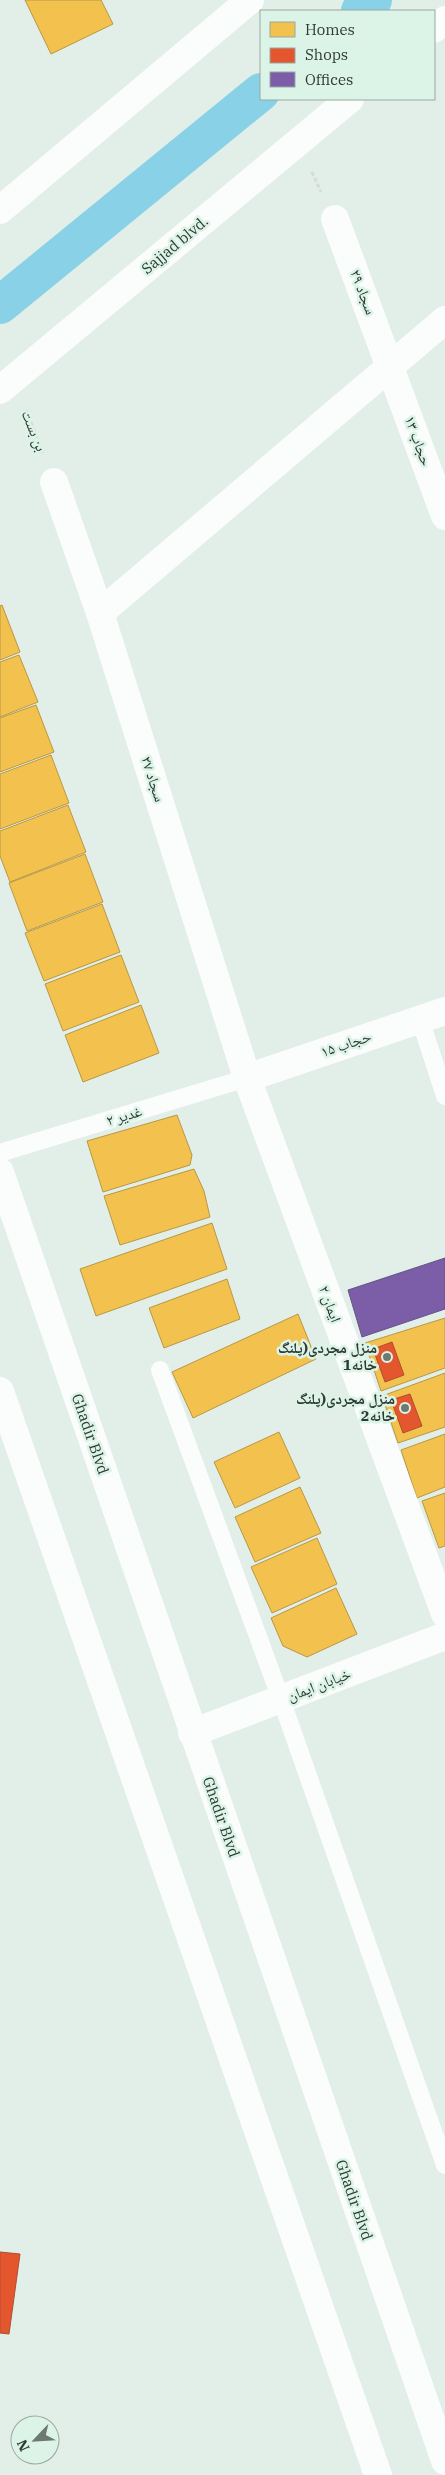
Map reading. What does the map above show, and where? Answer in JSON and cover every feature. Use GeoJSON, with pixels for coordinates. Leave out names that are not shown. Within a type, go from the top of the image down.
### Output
{"type":"FeatureCollection","features":[{"type":"Feature","properties":{"kind":"main road"},"geometry":{"type":"LineString","coordinates":[[0,210],[43,171],[93,134],[250,0]]}},
{"type":"Feature","properties":{"kind":"main road"},"geometry":{"type":"LineString","coordinates":[[435,28],[445,20]]}},
{"type":"Feature","properties":{"kind":"main road","name":"Sajjad blvd."},"geometry":{"type":"LineString","coordinates":[[7,385],[349,100]]}},
{"type":"Feature","properties":{"kind":"main road"},"geometry":{"type":"LineString","coordinates":[[0,182],[43,171]]}},
{"type":"Feature","properties":{"kind":"main road","name":"سجاد ۲۹"},"geometry":{"type":"LineString","coordinates":[[335,219],[391,366]]}},
{"type":"Feature","properties":{"kind":"main road"},"geometry":{"type":"LineString","coordinates":[[100,613],[445,320]]}},
{"type":"Feature","properties":{"kind":"main road","name":"حجاب ۱۳"},"geometry":{"type":"LineString","coordinates":[[391,366],[445,516]]}},
{"type":"Feature","properties":{"kind":"main road","name":"سجاد ۲۷"},"geometry":{"type":"LineString","coordinates":[[54,482],[100,613],[247,1078]]}},
{"type":"Feature","properties":{"kind":"main road","name":"حجاب ۱۵"},"geometry":{"type":"LineString","coordinates":[[247,1078],[433,1015]]}},
{"type":"Feature","properties":{"kind":"main road","name":"ایمان ۲"},"geometry":{"type":"LineString","coordinates":[[247,1078],[445,1614]]}},
{"type":"Feature","properties":{"kind":"main road","name":"Ghadir Blvd"},"geometry":{"type":"LineString","coordinates":[[0,1172],[192,1733],[445,2461]]}},
{"type":"Feature","properties":{"kind":"main road"},"geometry":{"type":"LineString","coordinates":[[0,1391],[378,2475]]}},
{"type":"Feature","properties":{"kind":"main road","name":"خیابان ایمان"},"geometry":{"type":"LineString","coordinates":[[192,1733],[445,1636]]}},
{"type":"Feature","properties":{"kind":"lane"},"geometry":{"type":"LineString","coordinates":[[433,1015],[445,1096]]}},
{"type":"Feature","properties":{"kind":"lane","name":"غدیر ۲"},"geometry":{"type":"LineString","coordinates":[[0,1153],[247,1078]]}},
{"type":"Feature","properties":{"kind":"lane"},"geometry":{"type":"LineString","coordinates":[[160,1370],[281,1699],[445,2165]]}},
{"type":"Feature","properties":{"kind":"path"},"geometry":{"type":"LineString","coordinates":[[298,142],[335,219]]}},
{"type":"Feature","properties":{"kind":"path","name":"بن بست"},"geometry":{"type":"LineString","coordinates":[[7,385],[54,482]]}},
{"type":"Feature","properties":{"kind":"building: Homes"},"geometry":{"type":"Polygon","coordinates":[[[25,0],[101,0],[113,24],[51,54],[25,0]]]}},
{"type":"Feature","properties":{"kind":"building: Homes"},"geometry":{"type":"Polygon","coordinates":[[[2,605],[20,652],[0,660],[0,606],[2,605]]]}},
{"type":"Feature","properties":{"kind":"building: Homes"},"geometry":{"type":"Polygon","coordinates":[[[19,655],[38,702],[0,717],[0,662],[19,655]]]}},
{"type":"Feature","properties":{"kind":"building: Homes"},"geometry":{"type":"Polygon","coordinates":[[[36,705],[54,752],[0,772],[0,718],[36,705]]]}},
{"type":"Feature","properties":{"kind":"building: Homes"},"geometry":{"type":"Polygon","coordinates":[[[51,755],[69,803],[0,829],[0,774],[51,755]]]}},
{"type":"Feature","properties":{"kind":"building: Homes"},"geometry":{"type":"Polygon","coordinates":[[[68,805],[86,852],[10,882],[0,856],[0,831],[68,805]]]}},
{"type":"Feature","properties":{"kind":"building: Homes"},"geometry":{"type":"Polygon","coordinates":[[[85,854],[103,902],[27,931],[9,883],[85,854]]]}},
{"type":"Feature","properties":{"kind":"building: Homes"},"geometry":{"type":"Polygon","coordinates":[[[102,904],[120,952],[44,981],[25,933],[102,904]]]}},
{"type":"Feature","properties":{"kind":"building: Homes"},"geometry":{"type":"Polygon","coordinates":[[[121,955],[139,1002],[63,1031],[45,984],[121,955]]]}},
{"type":"Feature","properties":{"kind":"building: Homes"},"geometry":{"type":"Polygon","coordinates":[[[141,1005],[159,1053],[83,1082],[65,1035],[141,1005]]]}},
{"type":"Feature","properties":{"kind":"building: Homes"},"geometry":{"type":"Polygon","coordinates":[[[177,1115],[192,1155],[190,1165],[103,1192],[87,1141],[177,1115]]]}},
{"type":"Feature","properties":{"kind":"building: Homes"},"geometry":{"type":"Polygon","coordinates":[[[194,1169],[204,1191],[210,1217],[120,1245],[104,1196],[194,1169]]]}},
{"type":"Feature","properties":{"kind":"building: Homes"},"geometry":{"type":"Polygon","coordinates":[[[212,1223],[227,1269],[96,1316],[80,1269],[212,1223]]]}},
{"type":"Feature","properties":{"kind":"building: Homes"},"geometry":{"type":"Polygon","coordinates":[[[227,1279],[240,1319],[164,1348],[149,1308],[227,1279]]]}},
{"type":"Feature","properties":{"kind":"building: Homes"},"geometry":{"type":"Polygon","coordinates":[[[298,1314],[316,1359],[193,1418],[172,1372],[298,1314]]]}},
{"type":"Feature","properties":{"kind":"building: Homes"},"geometry":{"type":"Polygon","coordinates":[[[445,1318],[445,1368],[381,1391],[365,1343],[445,1318]]]}},
{"type":"Feature","properties":{"kind":"building: Homes"},"geometry":{"type":"Polygon","coordinates":[[[445,1373],[445,1427],[398,1443],[382,1396],[445,1373]]]}},
{"type":"Feature","properties":{"kind":"building: Homes"},"geometry":{"type":"Polygon","coordinates":[[[279,1432],[300,1478],[235,1508],[214,1462],[279,1432]]]}},
{"type":"Feature","properties":{"kind":"building: Homes"},"geometry":{"type":"Polygon","coordinates":[[[445,1434],[445,1487],[417,1498],[401,1450],[445,1434]]]}},
{"type":"Feature","properties":{"kind":"building: Homes"},"geometry":{"type":"Polygon","coordinates":[[[300,1487],[321,1533],[255,1562],[235,1517],[300,1487]]]}},
{"type":"Feature","properties":{"kind":"building: Homes"},"geometry":{"type":"Polygon","coordinates":[[[445,1493],[445,1546],[439,1548],[422,1501],[445,1493]]]}},
{"type":"Feature","properties":{"kind":"building: Homes"},"geometry":{"type":"Polygon","coordinates":[[[317,1538],[337,1584],[272,1613],[251,1567],[317,1538]]]}},
{"type":"Feature","properties":{"kind":"building: Homes"},"geometry":{"type":"Polygon","coordinates":[[[336,1588],[357,1634],[307,1657],[283,1646],[271,1618],[336,1588]]]}},
{"type":"Feature","properties":{"kind":"building: Shops","name":"منزل مجردی(پلنگ خانه1"},"geometry":{"type":"Polygon","coordinates":[[[392,1342],[404,1375],[385,1382],[373,1349],[392,1342]]]}},
{"type":"Feature","properties":{"kind":"building: Shops","name":"منزل مجردی(پلنگ خانه2"},"geometry":{"type":"Polygon","coordinates":[[[410,1394],[422,1426],[403,1433],[391,1400],[410,1394]]]}},
{"type":"Feature","properties":{"kind":"building: Shops"},"geometry":{"type":"Polygon","coordinates":[[[0,2252],[20,2254],[9,2334],[0,2333],[0,2252]]]}},
{"type":"Feature","properties":{"kind":"building: Offices"},"geometry":{"type":"Polygon","coordinates":[[[445,1258],[445,1309],[362,1337],[348,1290],[445,1258]]]}},
{"type":"Feature","properties":{"kind":"waterway"},"geometry":{"type":"LineString","coordinates":[[361,10],[373,0]]}},
{"type":"Feature","properties":{"kind":"waterway"},"geometry":{"type":"LineString","coordinates":[[0,305],[260,93]]}},
{"type":"Feature","properties":{"kind":"place","name":"منزل مجردی(پلنگ خانه1"},"geometry":{"type":"Point","coordinates":[387,1357]}},
{"type":"Feature","properties":{"kind":"place","name":"منزل مجردی(پلنگ خانه2"},"geometry":{"type":"Point","coordinates":[405,1408]}}]}
